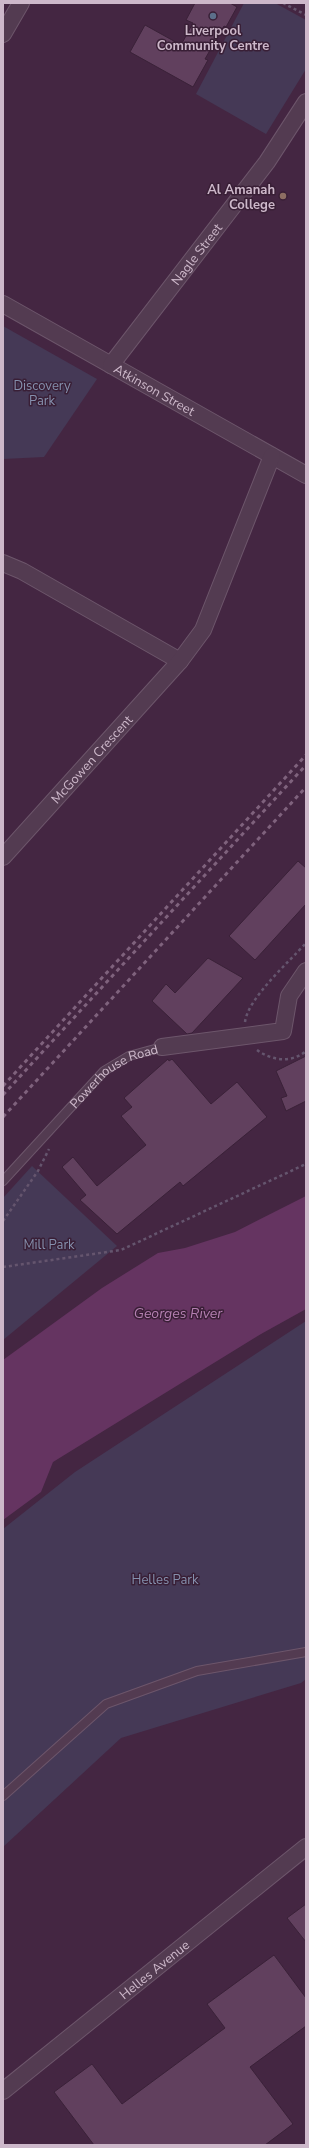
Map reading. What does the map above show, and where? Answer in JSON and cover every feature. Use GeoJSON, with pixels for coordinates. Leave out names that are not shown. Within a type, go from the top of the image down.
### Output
{"type":"FeatureCollection","features":[{"type":"Feature","properties":{"kind":"street"},"geometry":{"type":"LineString","coordinates":[[3,34],[21,3]]}},
{"type":"Feature","properties":{"kind":"street","name":"Nagle Street"},"geometry":{"type":"LineString","coordinates":[[111,365],[268,162],[306,102]]}},
{"type":"Feature","properties":{"kind":"street","name":"Atkinson Street"},"geometry":{"type":"LineString","coordinates":[[3,304],[306,475]]}},
{"type":"Feature","properties":{"kind":"street","name":"McGowen Crescent"},"geometry":{"type":"LineString","coordinates":[[3,856],[180,661],[203,630],[272,456]]}},
{"type":"Feature","properties":{"kind":"street"},"geometry":{"type":"LineString","coordinates":[[3,563],[22,571],[180,661]]}},
{"type":"Feature","properties":{"kind":"street","name":"Powerhouse Road"},"geometry":{"type":"LineString","coordinates":[[162,1047],[283,1031],[289,996],[306,971]]}},
{"type":"Feature","properties":{"kind":"street","name":"Helles Avenue"},"geometry":{"type":"LineString","coordinates":[[3,2091],[306,1847]]}},
{"type":"Feature","properties":{"kind":"lane","name":"Powerhouse Road"},"geometry":{"type":"LineString","coordinates":[[3,1181],[104,1072],[129,1056],[162,1047]]}},
{"type":"Feature","properties":{"kind":"lane"},"geometry":{"type":"LineString","coordinates":[[3,1796],[106,1704],[197,1671],[306,1652]]}},
{"type":"Feature","properties":{"kind":"path"},"geometry":{"type":"LineString","coordinates":[[284,3],[306,15]]}},
{"type":"Feature","properties":{"kind":"path"},"geometry":{"type":"LineString","coordinates":[[306,943],[259,994],[248,1009],[245,1020],[245,1037],[253,1047],[270,1057],[281,1059],[293,1058],[306,1051]]}},
{"type":"Feature","properties":{"kind":"path"},"geometry":{"type":"LineString","coordinates":[[3,1221],[38,1171],[50,1147]]}},
{"type":"Feature","properties":{"kind":"path"},"geometry":{"type":"LineString","coordinates":[[3,1267],[121,1250],[306,1164]]}},
{"type":"Feature","properties":{"kind":"green space"},"geometry":{"type":"Polygon","coordinates":[[[244,3],[275,3],[306,20],[306,69],[266,134],[196,94],[244,3]]]}},
{"type":"Feature","properties":{"kind":"green space","name":"Discovery Park"},"geometry":{"type":"Polygon","coordinates":[[[3,326],[97,379],[44,457],[3,459],[3,326]]]}},
{"type":"Feature","properties":{"kind":"green space","name":"Mill Park"},"geometry":{"type":"Polygon","coordinates":[[[32,1166],[117,1246],[3,1340],[3,1198],[32,1166]]]}},
{"type":"Feature","properties":{"kind":"green space","name":"Helles Park"},"geometry":{"type":"Polygon","coordinates":[[[306,1321],[306,1679],[301,1683],[121,1738],[3,1847],[3,1529],[75,1472],[306,1321]]]}},
{"type":"Feature","properties":{"kind":"water","name":"Georges River"},"geometry":{"type":"Polygon","coordinates":[[[306,1196],[306,1309],[261,1334],[53,1462],[41,1492],[3,1520],[3,1360],[102,1288],[158,1253],[185,1248],[235,1232],[306,1196]]]}},
{"type":"Feature","properties":{"kind":"building"},"geometry":{"type":"Polygon","coordinates":[[[195,3],[230,3],[237,7],[205,59],[208,60],[193,87],[130,52],[145,25],[181,45],[193,23],[186,20],[195,3]]]}},
{"type":"Feature","properties":{"kind":"building"},"geometry":{"type":"Polygon","coordinates":[[[298,861],[306,868],[306,904],[255,960],[229,936],[298,861]]]}},
{"type":"Feature","properties":{"kind":"building"},"geometry":{"type":"Polygon","coordinates":[[[208,958],[243,978],[192,1033],[187,1034],[152,1001],[166,984],[175,993],[208,958]]]}},
{"type":"Feature","properties":{"kind":"building"},"geometry":{"type":"Polygon","coordinates":[[[306,1056],[306,1101],[286,1111],[281,1098],[287,1096],[276,1071],[306,1056]]]}},
{"type":"Feature","properties":{"kind":"building"},"geometry":{"type":"Polygon","coordinates":[[[168,1059],[169,1061],[172,1059],[211,1104],[237,1082],[267,1117],[183,1186],[180,1182],[117,1234],[80,1200],[86,1195],[62,1167],[73,1157],[97,1186],[146,1145],[121,1116],[132,1107],[124,1098],[168,1059]]]}},
{"type":"Feature","properties":{"kind":"building"},"geometry":{"type":"Polygon","coordinates":[[[306,1904],[306,1942],[287,1918],[306,1904]]]}},
{"type":"Feature","properties":{"kind":"building"},"geometry":{"type":"Polygon","coordinates":[[[274,1955],[306,1998],[306,2026],[250,2067],[293,2124],[265,2145],[94,2145],[54,2092],[92,2064],[122,2104],[225,2028],[207,2004],[274,1955]]]}},
{"type":"Feature","properties":{"kind":"railway"},"geometry":{"type":"LineString","coordinates":[[3,1086],[306,755]]}},
{"type":"Feature","properties":{"kind":"railway"},"geometry":{"type":"LineString","coordinates":[[3,1095],[306,765]]}},
{"type":"Feature","properties":{"kind":"railway"},"geometry":{"type":"LineString","coordinates":[[3,1117],[306,787]]}},
{"type":"Feature","properties":{"kind":"place","name":"Liverpool Community Centre"},"geometry":{"type":"Point","coordinates":[213,16]}},
{"type":"Feature","properties":{"kind":"place","name":"Al Amanah College"},"geometry":{"type":"Point","coordinates":[283,196]}}]}
